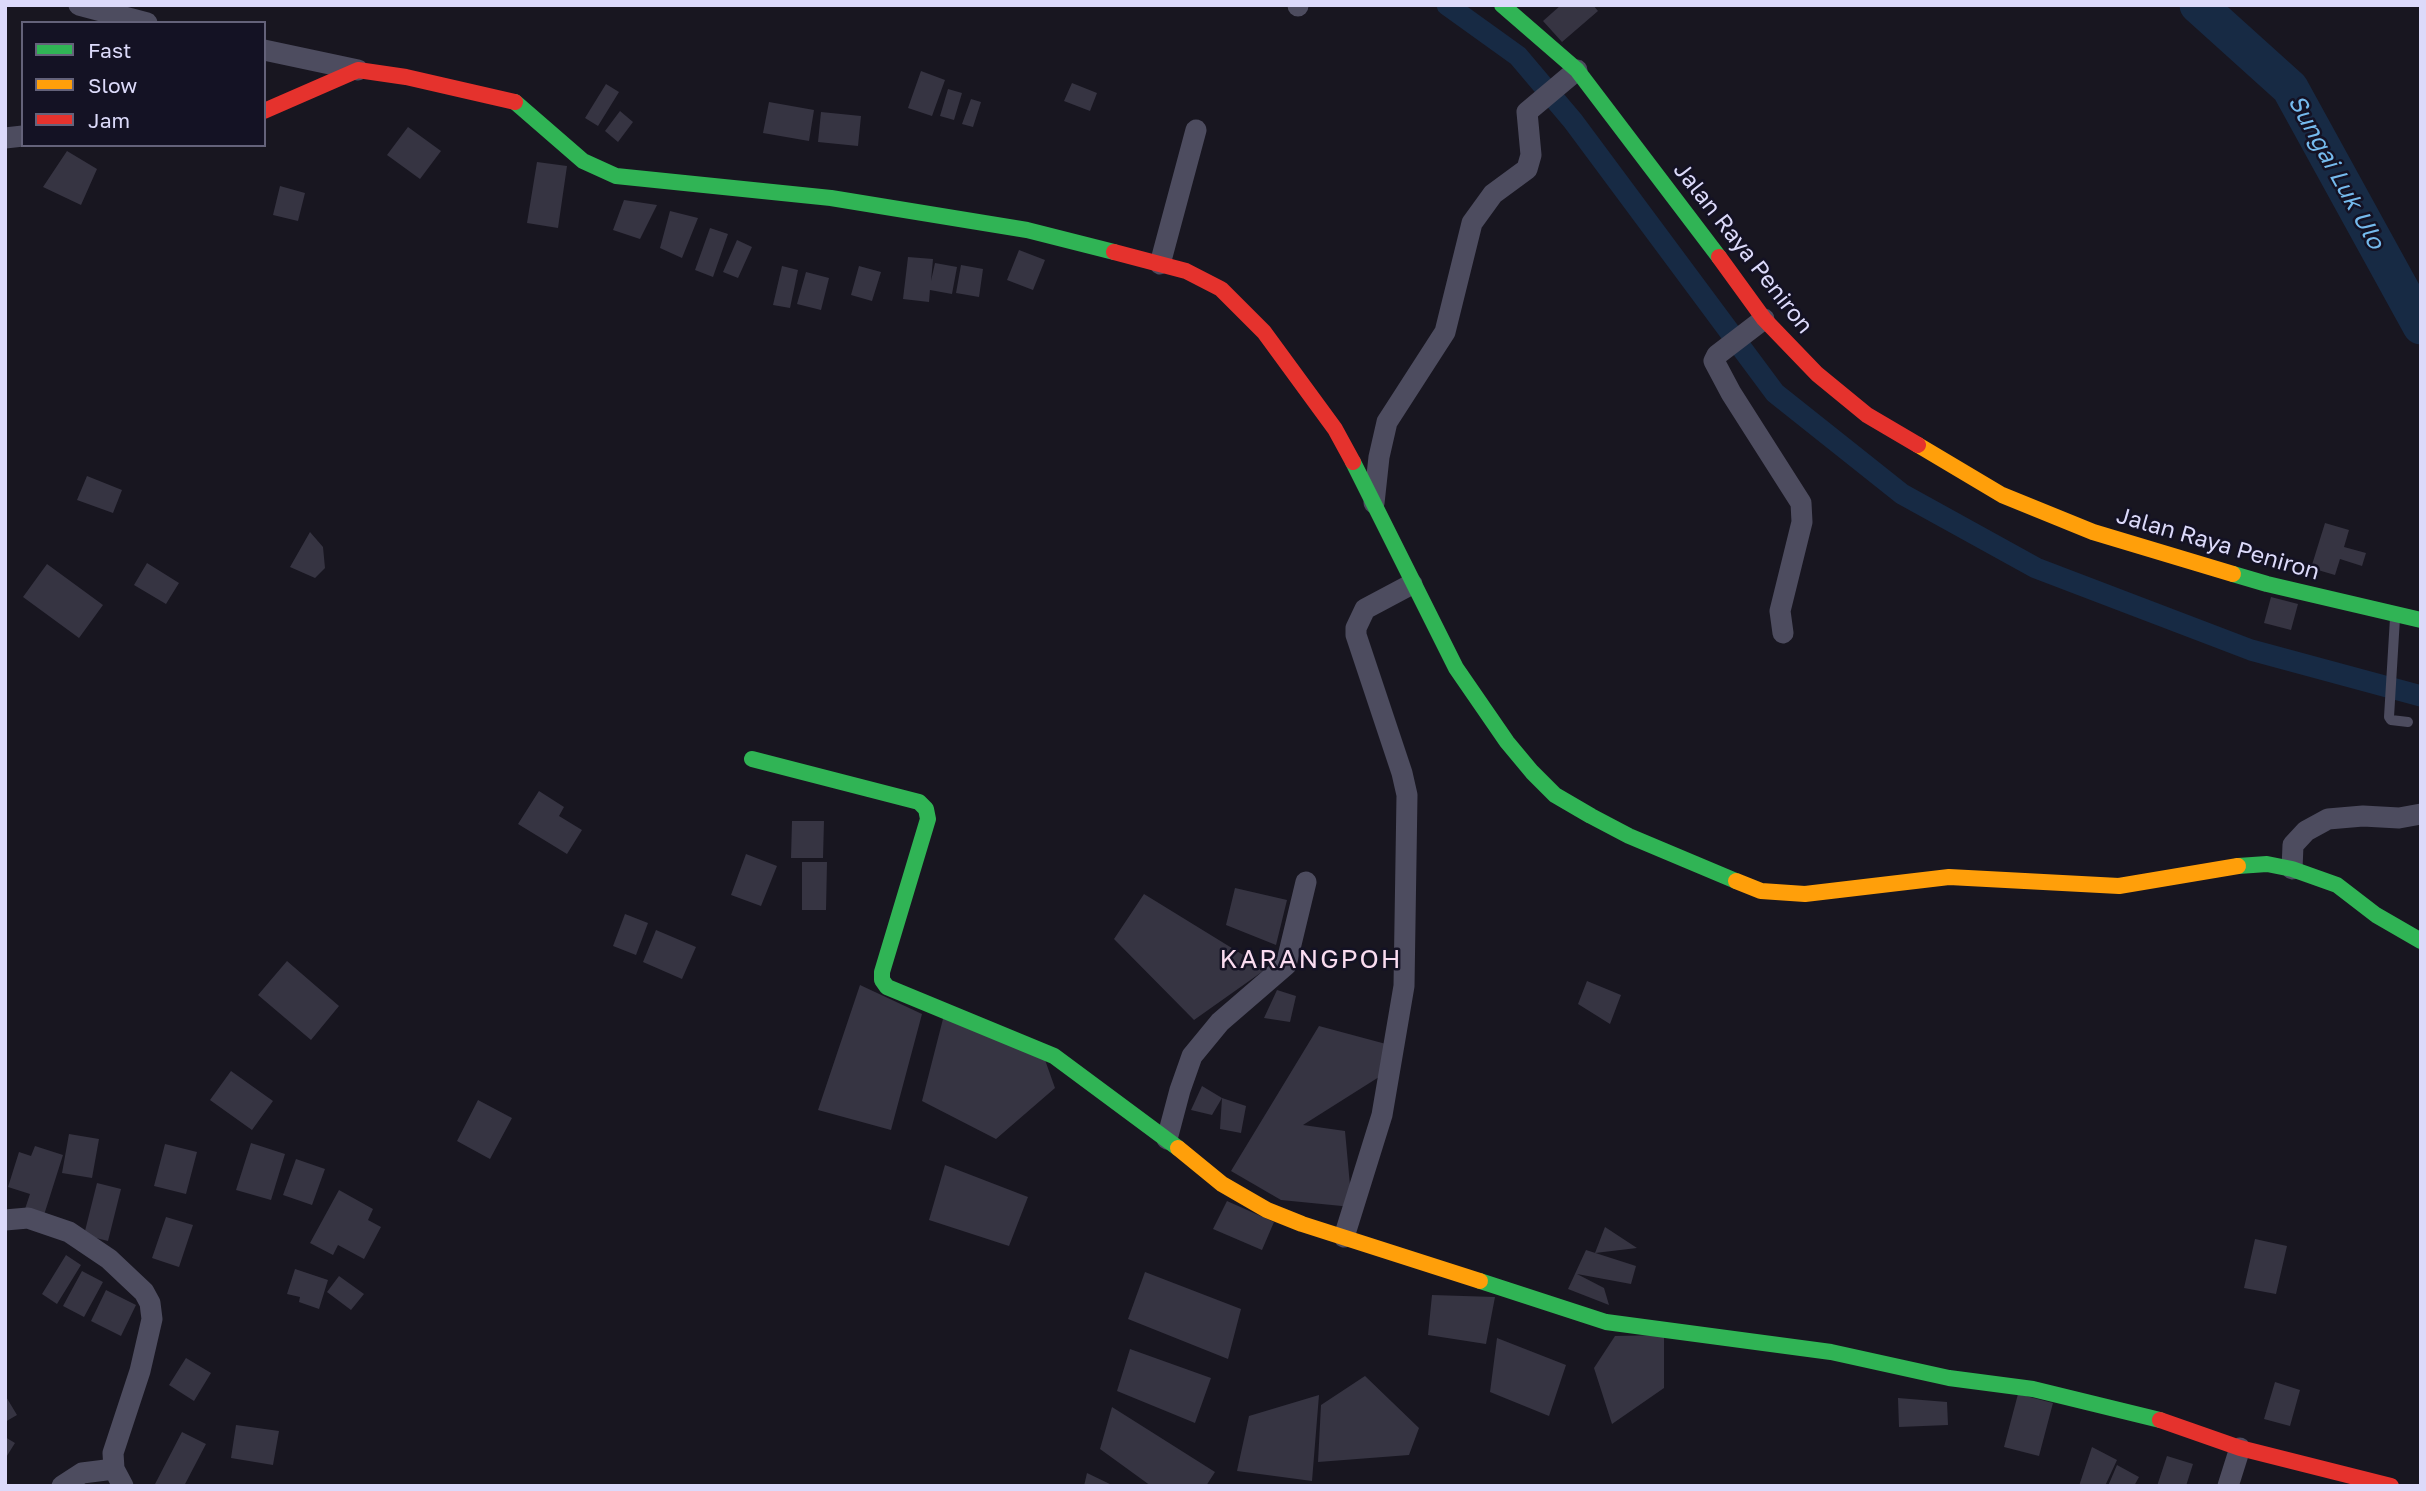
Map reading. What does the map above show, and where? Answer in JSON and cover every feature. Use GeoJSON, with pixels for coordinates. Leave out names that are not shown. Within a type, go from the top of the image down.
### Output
{"type":"FeatureCollection","features":[{"type":"Feature","properties":{"kind":"street"},"geometry":{"type":"LineString","coordinates":[[79,5],[139,21]]}},
{"type":"Feature","properties":{"kind":"street","name":"Jalan Raya Peniron"},"geometry":{"type":"LineString","coordinates":[[1502,5],[1577,69],[1742,286],[1764,319],[1817,374],[1867,415],[2002,495],[2093,532],[2267,584],[2421,620]]}},
{"type":"Feature","properties":{"kind":"street"},"geometry":{"type":"LineString","coordinates":[[266,50],[514,101],[583,162],[616,176],[831,198],[1027,230],[1186,271],[1221,289],[1264,332],[1335,429],[1456,668],[1507,742],[1555,796],[1629,836],[1761,891],[1805,894],[1949,877],[2119,886],[2235,866],[2267,864],[2292,869],[2337,886],[2376,915],[2421,941]]}},
{"type":"Feature","properties":{"kind":"street"},"geometry":{"type":"LineString","coordinates":[[1374,503],[1379,457],[1387,422],[1445,332],[1472,223],[1493,194],[1527,169],[1531,159],[1526,116],[1529,110],[1577,69]]}},
{"type":"Feature","properties":{"kind":"street"},"geometry":{"type":"LineString","coordinates":[[266,110],[358,70]]}},
{"type":"Feature","properties":{"kind":"street"},"geometry":{"type":"LineString","coordinates":[[1160,264],[1196,130]]}},
{"type":"Feature","properties":{"kind":"street"},"geometry":{"type":"LineString","coordinates":[[1764,319],[1721,352],[1714,361],[1725,383],[1801,503],[1802,522],[1780,611],[1783,633]]}},
{"type":"Feature","properties":{"kind":"street"},"geometry":{"type":"LineString","coordinates":[[1344,1237],[1382,1115],[1404,986],[1407,795],[1356,628],[1365,609],[1412,584]]}},
{"type":"Feature","properties":{"kind":"street"},"geometry":{"type":"LineString","coordinates":[[752,759],[919,802],[926,809],[928,819],[882,972],[882,981],[887,987],[1054,1056],[1167,1139],[1222,1184],[1267,1210],[1302,1224],[1606,1322],[1677,1329],[1730,1340],[1831,1352],[1949,1378],[2033,1389],[2147,1416],[2240,1448],[2391,1486]]}},
{"type":"Feature","properties":{"kind":"street"},"geometry":{"type":"LineString","coordinates":[[2292,869],[2293,845],[2306,831],[2328,819],[2363,816],[2399,818],[2421,814]]}},
{"type":"Feature","properties":{"kind":"street"},"geometry":{"type":"LineString","coordinates":[[1167,1139],[1192,1056],[1220,1022],[1286,965],[1306,882]]}},
{"type":"Feature","properties":{"kind":"street"},"geometry":{"type":"LineString","coordinates":[[5,1220],[24,1217],[69,1232],[109,1259],[144,1292],[150,1303],[152,1319],[140,1371],[113,1453],[118,1478],[82,1473],[62,1486]]}},
{"type":"Feature","properties":{"kind":"street"},"geometry":{"type":"LineString","coordinates":[[2228,1486],[2240,1448]]}},
{"type":"Feature","properties":{"kind":"lane"},"geometry":{"type":"LineString","coordinates":[[2395,615],[2389,719],[2408,722]]}},
{"type":"Feature","properties":{"kind":"building"},"geometry":{"type":"Polygon","coordinates":[[[1561,5],[1593,5],[1598,11],[1562,42],[1543,21],[1561,5]]]}},
{"type":"Feature","properties":{"kind":"building"},"geometry":{"type":"Polygon","coordinates":[[[921,71],[945,80],[932,116],[908,108],[921,71]]]}},
{"type":"Feature","properties":{"kind":"building"},"geometry":{"type":"Polygon","coordinates":[[[1072,83],[1097,93],[1090,111],[1064,101],[1072,83]]]}},
{"type":"Feature","properties":{"kind":"building"},"geometry":{"type":"Polygon","coordinates":[[[606,84],[619,92],[598,126],[585,118],[606,84]]]}},
{"type":"Feature","properties":{"kind":"building"},"geometry":{"type":"Polygon","coordinates":[[[948,89],[962,93],[954,120],[940,116],[948,89]]]}},
{"type":"Feature","properties":{"kind":"building"},"geometry":{"type":"Polygon","coordinates":[[[971,99],[981,102],[973,127],[962,124],[971,99]]]}},
{"type":"Feature","properties":{"kind":"building"},"geometry":{"type":"Polygon","coordinates":[[[769,102],[814,110],[809,141],[763,133],[769,102]]]}},
{"type":"Feature","properties":{"kind":"building"},"geometry":{"type":"Polygon","coordinates":[[[620,111],[633,122],[618,142],[605,131],[620,111]]]}},
{"type":"Feature","properties":{"kind":"building"},"geometry":{"type":"Polygon","coordinates":[[[821,112],[861,116],[858,146],[818,142],[821,112]]]}},
{"type":"Feature","properties":{"kind":"building"},"geometry":{"type":"Polygon","coordinates":[[[408,127],[441,151],[420,179],[387,155],[408,127]]]}},
{"type":"Feature","properties":{"kind":"building"},"geometry":{"type":"Polygon","coordinates":[[[67,151],[97,169],[81,205],[43,187],[67,151]]]}},
{"type":"Feature","properties":{"kind":"building"},"geometry":{"type":"Polygon","coordinates":[[[537,162],[567,166],[558,228],[527,223],[537,162]]]}},
{"type":"Feature","properties":{"kind":"building"},"geometry":{"type":"Polygon","coordinates":[[[280,186],[305,193],[298,221],[273,215],[280,186]]]}},
{"type":"Feature","properties":{"kind":"building"},"geometry":{"type":"Polygon","coordinates":[[[624,200],[657,205],[640,239],[613,230],[624,200]]]}},
{"type":"Feature","properties":{"kind":"building"},"geometry":{"type":"Polygon","coordinates":[[[670,211],[698,218],[682,258],[660,248],[670,211]]]}},
{"type":"Feature","properties":{"kind":"building"},"geometry":{"type":"Polygon","coordinates":[[[710,228],[728,234],[713,277],[695,270],[710,228]]]}},
{"type":"Feature","properties":{"kind":"building"},"geometry":{"type":"Polygon","coordinates":[[[737,240],[752,247],[738,278],[723,272],[737,240]]]}},
{"type":"Feature","properties":{"kind":"building"},"geometry":{"type":"Polygon","coordinates":[[[1019,250],[1045,260],[1033,290],[1007,280],[1019,250]]]}},
{"type":"Feature","properties":{"kind":"building"},"geometry":{"type":"Polygon","coordinates":[[[908,257],[933,259],[931,281],[935,263],[957,267],[952,294],[930,290],[929,302],[903,299],[908,257]]]}},
{"type":"Feature","properties":{"kind":"building"},"geometry":{"type":"Polygon","coordinates":[[[961,265],[983,269],[979,297],[956,293],[961,265]]]}},
{"type":"Feature","properties":{"kind":"building"},"geometry":{"type":"Polygon","coordinates":[[[782,266],[798,270],[790,308],[773,305],[782,266]]]}},
{"type":"Feature","properties":{"kind":"building"},"geometry":{"type":"Polygon","coordinates":[[[859,266],[881,272],[872,301],[851,295],[859,266]]]}},
{"type":"Feature","properties":{"kind":"building"},"geometry":{"type":"Polygon","coordinates":[[[806,272],[829,278],[821,310],[797,304],[806,272]]]}},
{"type":"Feature","properties":{"kind":"building"},"geometry":{"type":"Polygon","coordinates":[[[87,476],[122,490],[113,513],[77,500],[87,476]]]}},
{"type":"Feature","properties":{"kind":"building"},"geometry":{"type":"Polygon","coordinates":[[[2325,523],[2349,530],[2344,547],[2366,553],[2362,566],[2340,559],[2335,575],[2311,568],[2325,523]]]}},
{"type":"Feature","properties":{"kind":"building"},"geometry":{"type":"Polygon","coordinates":[[[310,532],[323,547],[325,568],[315,578],[290,567],[310,532]]]}},
{"type":"Feature","properties":{"kind":"building"},"geometry":{"type":"Polygon","coordinates":[[[147,563],[179,583],[166,604],[134,585],[147,563]]]}},
{"type":"Feature","properties":{"kind":"building"},"geometry":{"type":"Polygon","coordinates":[[[47,564],[103,605],[79,638],[23,597],[47,564]]]}},
{"type":"Feature","properties":{"kind":"building"},"geometry":{"type":"Polygon","coordinates":[[[2271,597],[2298,604],[2291,630],[2264,623],[2271,597]]]}},
{"type":"Feature","properties":{"kind":"building"},"geometry":{"type":"Polygon","coordinates":[[[539,791],[564,807],[559,816],[582,830],[567,854],[518,824],[539,791]]]}},
{"type":"Feature","properties":{"kind":"building"},"geometry":{"type":"Polygon","coordinates":[[[792,821],[824,821],[823,858],[791,858],[792,821]]]}},
{"type":"Feature","properties":{"kind":"building"},"geometry":{"type":"Polygon","coordinates":[[[746,854],[777,866],[761,906],[731,895],[746,854]]]}},
{"type":"Feature","properties":{"kind":"building"},"geometry":{"type":"Polygon","coordinates":[[[802,862],[827,862],[826,910],[802,910],[802,862]]]}},
{"type":"Feature","properties":{"kind":"building"},"geometry":{"type":"Polygon","coordinates":[[[1235,888],[1287,900],[1276,945],[1226,925],[1235,888]]]}},
{"type":"Feature","properties":{"kind":"building"},"geometry":{"type":"Polygon","coordinates":[[[1144,894],[1266,969],[1194,1020],[1114,939],[1144,894]]]}},
{"type":"Feature","properties":{"kind":"building"},"geometry":{"type":"Polygon","coordinates":[[[625,914],[648,923],[636,955],[613,946],[625,914]]]}},
{"type":"Feature","properties":{"kind":"building"},"geometry":{"type":"Polygon","coordinates":[[[656,930],[696,947],[682,979],[643,962],[656,930]]]}},
{"type":"Feature","properties":{"kind":"building"},"geometry":{"type":"Polygon","coordinates":[[[287,961],[339,1006],[311,1040],[258,995],[287,961]]]}},
{"type":"Feature","properties":{"kind":"building"},"geometry":{"type":"Polygon","coordinates":[[[1587,981],[1621,995],[1610,1024],[1578,1004],[1587,981]]]}},
{"type":"Feature","properties":{"kind":"building"},"geometry":{"type":"Polygon","coordinates":[[[860,985],[922,1014],[891,1130],[818,1110],[860,985]]]}},
{"type":"Feature","properties":{"kind":"building"},"geometry":{"type":"Polygon","coordinates":[[[1277,990],[1296,996],[1290,1022],[1264,1018],[1277,990]]]}},
{"type":"Feature","properties":{"kind":"building"},"geometry":{"type":"Polygon","coordinates":[[[944,1015],[1044,1057],[1055,1088],[996,1139],[922,1101],[944,1015]]]}},
{"type":"Feature","properties":{"kind":"building"},"geometry":{"type":"Polygon","coordinates":[[[1319,1026],[1386,1044],[1379,1077],[1303,1125],[1345,1131],[1352,1207],[1281,1200],[1231,1171],[1319,1026]]]}},
{"type":"Feature","properties":{"kind":"building"},"geometry":{"type":"Polygon","coordinates":[[[231,1071],[273,1101],[252,1130],[210,1100],[231,1071]]]}},
{"type":"Feature","properties":{"kind":"building"},"geometry":{"type":"Polygon","coordinates":[[[1202,1086],[1222,1098],[1212,1115],[1191,1110],[1202,1086]]]}},
{"type":"Feature","properties":{"kind":"building"},"geometry":{"type":"Polygon","coordinates":[[[1222,1098],[1246,1106],[1241,1133],[1220,1129],[1222,1098]]]}},
{"type":"Feature","properties":{"kind":"building"},"geometry":{"type":"Polygon","coordinates":[[[478,1100],[512,1118],[490,1159],[457,1141],[478,1100]]]}},
{"type":"Feature","properties":{"kind":"building"},"geometry":{"type":"Polygon","coordinates":[[[69,1134],[99,1139],[92,1178],[62,1173],[69,1134]]]}},
{"type":"Feature","properties":{"kind":"building"},"geometry":{"type":"Polygon","coordinates":[[[251,1143],[285,1154],[271,1200],[236,1190],[251,1143]]]}},
{"type":"Feature","properties":{"kind":"building"},"geometry":{"type":"Polygon","coordinates":[[[165,1144],[197,1152],[186,1194],[154,1186],[165,1144]]]}},
{"type":"Feature","properties":{"kind":"building"},"geometry":{"type":"Polygon","coordinates":[[[35,1146],[63,1155],[44,1215],[25,1209],[30,1194],[8,1187],[19,1152],[31,1156],[35,1146]]]}},
{"type":"Feature","properties":{"kind":"building"},"geometry":{"type":"Polygon","coordinates":[[[296,1159],[325,1169],[312,1205],[283,1195],[296,1159]]]}},
{"type":"Feature","properties":{"kind":"building"},"geometry":{"type":"Polygon","coordinates":[[[945,1165],[1028,1197],[1009,1246],[929,1220],[945,1165]]]}},
{"type":"Feature","properties":{"kind":"building"},"geometry":{"type":"Polygon","coordinates":[[[97,1183],[121,1189],[108,1241],[84,1235],[97,1183]]]}},
{"type":"Feature","properties":{"kind":"building"},"geometry":{"type":"Polygon","coordinates":[[[339,1190],[373,1209],[368,1220],[381,1227],[364,1259],[338,1245],[333,1255],[310,1243],[339,1190]]]}},
{"type":"Feature","properties":{"kind":"building"},"geometry":{"type":"Polygon","coordinates":[[[1227,1201],[1274,1222],[1262,1250],[1213,1229],[1227,1201]]]}},
{"type":"Feature","properties":{"kind":"building"},"geometry":{"type":"Polygon","coordinates":[[[166,1217],[193,1225],[179,1267],[152,1258],[166,1217]]]}},
{"type":"Feature","properties":{"kind":"building"},"geometry":{"type":"Polygon","coordinates":[[[1605,1227],[1637,1248],[1595,1253],[1605,1227]]]}},
{"type":"Feature","properties":{"kind":"building"},"geometry":{"type":"Polygon","coordinates":[[[2255,1239],[2287,1246],[2276,1294],[2244,1288],[2255,1239]]]}},
{"type":"Feature","properties":{"kind":"building"},"geometry":{"type":"Polygon","coordinates":[[[1586,1250],[1636,1266],[1631,1284],[1577,1274],[1604,1288],[1609,1305],[1568,1289],[1586,1250]]]}},
{"type":"Feature","properties":{"kind":"building"},"geometry":{"type":"Polygon","coordinates":[[[66,1255],[81,1265],[57,1304],[42,1294],[66,1255]]]}},
{"type":"Feature","properties":{"kind":"building"},"geometry":{"type":"Polygon","coordinates":[[[295,1269],[328,1280],[319,1309],[299,1302],[300,1297],[287,1294],[295,1269]]]}},
{"type":"Feature","properties":{"kind":"building"},"geometry":{"type":"Polygon","coordinates":[[[82,1271],[103,1282],[84,1317],[63,1306],[82,1271]]]}},
{"type":"Feature","properties":{"kind":"building"},"geometry":{"type":"Polygon","coordinates":[[[1145,1272],[1241,1309],[1228,1359],[1128,1319],[1145,1272]]]}},
{"type":"Feature","properties":{"kind":"building"},"geometry":{"type":"Polygon","coordinates":[[[339,1276],[364,1294],[351,1310],[327,1292],[339,1276]]]}},
{"type":"Feature","properties":{"kind":"building"},"geometry":{"type":"Polygon","coordinates":[[[106,1290],[136,1305],[121,1336],[91,1321],[106,1290]]]}},
{"type":"Feature","properties":{"kind":"building"},"geometry":{"type":"Polygon","coordinates":[[[1432,1295],[1495,1297],[1486,1344],[1428,1335],[1432,1295]]]}},
{"type":"Feature","properties":{"kind":"building"},"geometry":{"type":"Polygon","coordinates":[[[1664,1335],[1664,1388],[1612,1424],[1594,1368],[1615,1336],[1664,1335]]]}},
{"type":"Feature","properties":{"kind":"building"},"geometry":{"type":"Polygon","coordinates":[[[1497,1338],[1566,1365],[1549,1416],[1490,1392],[1497,1338]]]}},
{"type":"Feature","properties":{"kind":"building"},"geometry":{"type":"Polygon","coordinates":[[[1130,1349],[1211,1378],[1195,1423],[1117,1391],[1130,1349]]]}},
{"type":"Feature","properties":{"kind":"building"},"geometry":{"type":"Polygon","coordinates":[[[186,1358],[211,1373],[194,1401],[169,1385],[186,1358]]]}},
{"type":"Feature","properties":{"kind":"building"},"geometry":{"type":"Polygon","coordinates":[[[1365,1376],[1419,1428],[1409,1455],[1318,1462],[1321,1405],[1365,1376]]]}},
{"type":"Feature","properties":{"kind":"building"},"geometry":{"type":"Polygon","coordinates":[[[2275,1382],[2300,1390],[2290,1426],[2264,1419],[2275,1382]]]}},
{"type":"Feature","properties":{"kind":"building"},"geometry":{"type":"Polygon","coordinates":[[[2018,1394],[2053,1403],[2039,1456],[2004,1447],[2018,1394]]]}},
{"type":"Feature","properties":{"kind":"building"},"geometry":{"type":"Polygon","coordinates":[[[5,1395],[17,1415],[5,1422],[5,1395]]]}},
{"type":"Feature","properties":{"kind":"building"},"geometry":{"type":"Polygon","coordinates":[[[1319,1395],[1312,1481],[1237,1471],[1249,1416],[1319,1395]]]}},
{"type":"Feature","properties":{"kind":"building"},"geometry":{"type":"Polygon","coordinates":[[[1898,1398],[1947,1402],[1948,1425],[1899,1427],[1898,1398]]]}},
{"type":"Feature","properties":{"kind":"building"},"geometry":{"type":"Polygon","coordinates":[[[1112,1407],[1215,1472],[1206,1486],[1151,1486],[1100,1449],[1112,1407]]]}},
{"type":"Feature","properties":{"kind":"building"},"geometry":{"type":"Polygon","coordinates":[[[236,1425],[279,1431],[273,1465],[231,1458],[236,1425]]]}},
{"type":"Feature","properties":{"kind":"building"},"geometry":{"type":"Polygon","coordinates":[[[182,1432],[206,1444],[184,1486],[154,1486],[182,1432]]]}},
{"type":"Feature","properties":{"kind":"building"},"geometry":{"type":"Polygon","coordinates":[[[5,1437],[15,1443],[5,1459],[5,1437]]]}},
{"type":"Feature","properties":{"kind":"building"},"geometry":{"type":"Polygon","coordinates":[[[2092,1447],[2117,1460],[2105,1486],[2079,1486],[2092,1447]]]}},
{"type":"Feature","properties":{"kind":"building"},"geometry":{"type":"Polygon","coordinates":[[[2167,1456],[2193,1464],[2186,1486],[2157,1486],[2167,1456]]]}},
{"type":"Feature","properties":{"kind":"building"},"geometry":{"type":"Polygon","coordinates":[[[2117,1465],[2139,1477],[2134,1486],[2108,1486],[2117,1465]]]}},
{"type":"Feature","properties":{"kind":"building"},"geometry":{"type":"Polygon","coordinates":[[[1087,1473],[1114,1486],[1084,1486],[1087,1473]]]}},
{"type":"Feature","properties":{"kind":"waterway"},"geometry":{"type":"LineString","coordinates":[[1447,5],[1518,56],[1573,121],[1775,393],[1902,494],[2036,568],[2251,650],[2421,696]]}},
{"type":"Feature","properties":{"kind":"waterway","name":"Sungai Luk Ulo"},"geometry":{"type":"LineString","coordinates":[[2198,5],[2290,88],[2421,326]]}},
{"type":"Feature","properties":{"kind":"traffic: fast"},"geometry":{"type":"LineString","coordinates":[[1502,5],[1577,70],[1719,257]]}},
{"type":"Feature","properties":{"kind":"traffic: fast"},"geometry":{"type":"LineString","coordinates":[[515,102],[583,161],[616,176],[831,198],[1027,230],[1114,252]]}},
{"type":"Feature","properties":{"kind":"traffic: fast"},"geometry":{"type":"LineString","coordinates":[[1353,462],[1456,668],[1507,742],[1532,772],[1555,795],[1591,816],[1629,836],[1736,881]]}},
{"type":"Feature","properties":{"kind":"traffic: fast"},"geometry":{"type":"LineString","coordinates":[[2233,574],[2421,620]]}},
{"type":"Feature","properties":{"kind":"traffic: fast"},"geometry":{"type":"LineString","coordinates":[[752,759],[919,802],[926,809],[928,819],[882,972],[882,980],[887,987],[1054,1056],[1178,1148]]}},
{"type":"Feature","properties":{"kind":"traffic: fast"},"geometry":{"type":"LineString","coordinates":[[2238,866],[2267,864],[2292,869],[2337,885],[2376,915],[2421,941]]}},
{"type":"Feature","properties":{"kind":"traffic: fast"},"geometry":{"type":"LineString","coordinates":[[1480,1281],[1606,1322],[1831,1352],[1949,1378],[2033,1389],[2160,1420]]}},
{"type":"Feature","properties":{"kind":"traffic: slow"},"geometry":{"type":"LineString","coordinates":[[1918,445],[2002,495],[2093,532],[2233,574]]}},
{"type":"Feature","properties":{"kind":"traffic: slow"},"geometry":{"type":"LineString","coordinates":[[1736,881],[1761,891],[1805,894],[1949,877],[2119,886],[2238,866]]}},
{"type":"Feature","properties":{"kind":"traffic: slow"},"geometry":{"type":"LineString","coordinates":[[1178,1148],[1222,1184],[1267,1210],[1302,1224],[1480,1281]]}},
{"type":"Feature","properties":{"kind":"traffic: jam"},"geometry":{"type":"LineString","coordinates":[[266,110],[358,70],[406,77],[515,102]]}},
{"type":"Feature","properties":{"kind":"traffic: jam"},"geometry":{"type":"LineString","coordinates":[[1114,252],[1186,271],[1221,289],[1264,332],[1335,429],[1353,462]]}},
{"type":"Feature","properties":{"kind":"traffic: jam"},"geometry":{"type":"LineString","coordinates":[[1719,257],[1764,319],[1817,374],[1867,415],[1918,445]]}},
{"type":"Feature","properties":{"kind":"traffic: jam"},"geometry":{"type":"LineString","coordinates":[[2160,1420],[2240,1448],[2391,1486]]}},
{"type":"Feature","properties":{"kind":"district","name":"KARANGPOH"},"geometry":{"type":"Point","coordinates":[1311,960]}}]}
